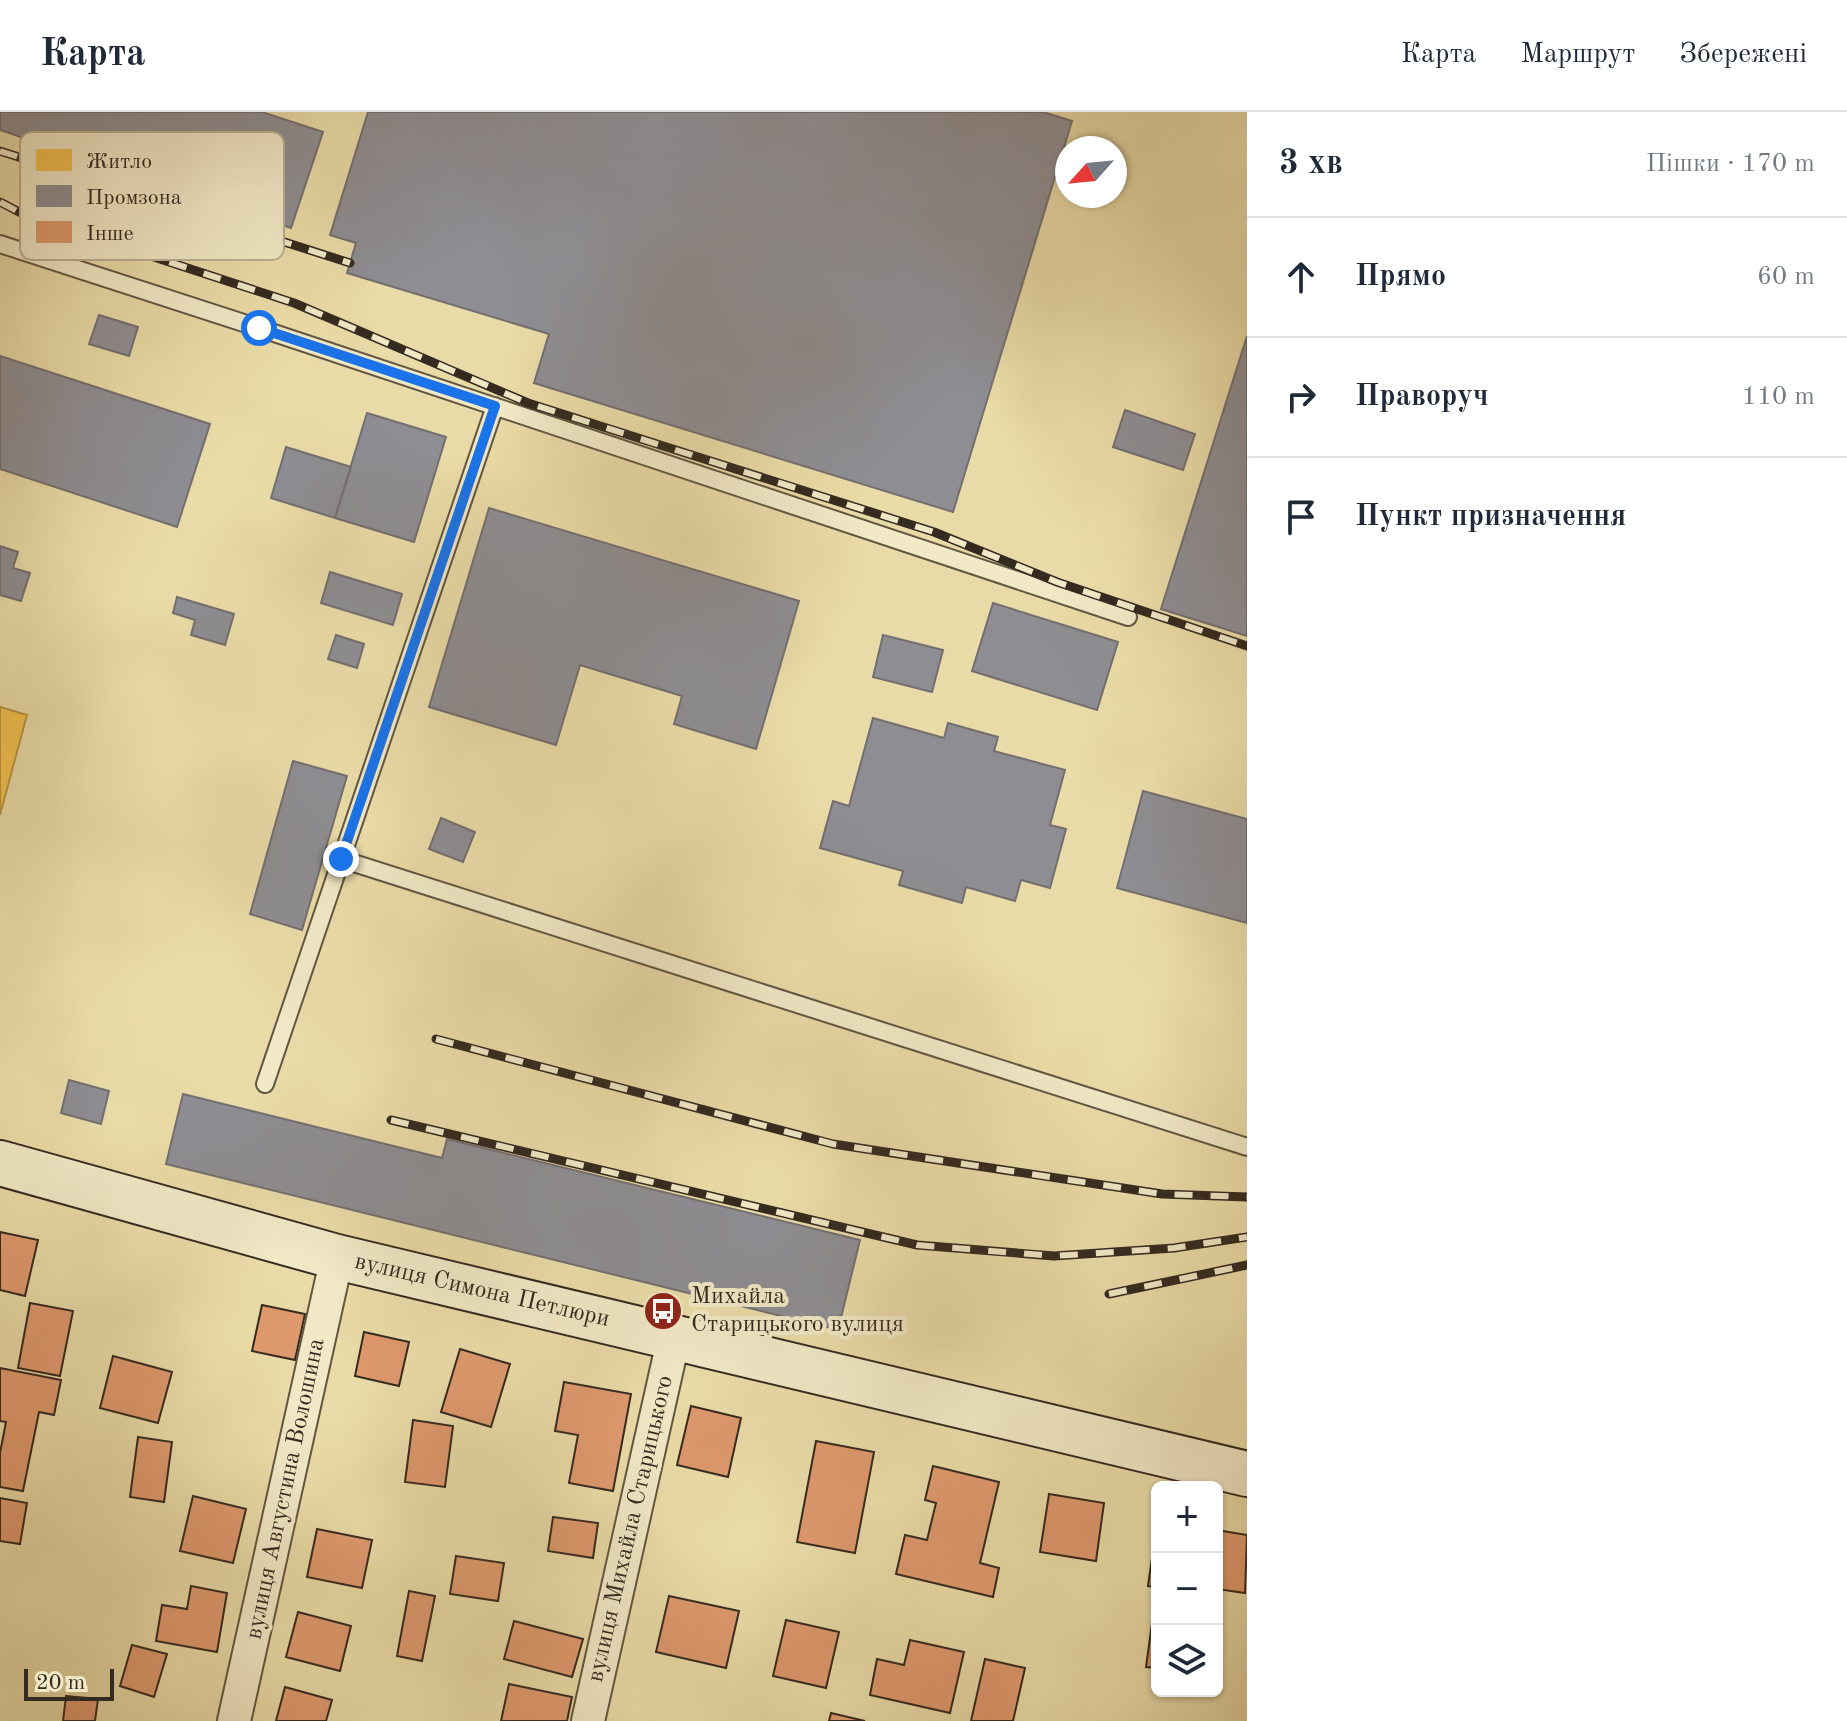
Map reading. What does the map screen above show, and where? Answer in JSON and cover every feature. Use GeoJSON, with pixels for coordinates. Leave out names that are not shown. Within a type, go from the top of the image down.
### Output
{"type":"FeatureCollection","features":[{"type":"Feature","properties":{"kind":"main road","name":"вулиця Симона Петлюри"},"geometry":{"type":"LineString","coordinates":[[0,1163],[337,1257],[1247,1474]]}},
{"type":"Feature","properties":{"kind":"street","name":"вулиця Августина Волошина"},"geometry":{"type":"LineString","coordinates":[[234,1721],[337,1257]]}},
{"type":"Feature","properties":{"kind":"street","name":"вулиця Михайла Старицького"},"geometry":{"type":"LineString","coordinates":[[588,1721],[674,1337]]}},
{"type":"Feature","properties":{"kind":"lane"},"geometry":{"type":"LineString","coordinates":[[0,244],[20,251]]}},
{"type":"Feature","properties":{"kind":"lane"},"geometry":{"type":"LineString","coordinates":[[49,260],[1128,617]]}},
{"type":"Feature","properties":{"kind":"lane"},"geometry":{"type":"LineString","coordinates":[[265,1084],[495,406]]}},
{"type":"Feature","properties":{"kind":"lane"},"geometry":{"type":"LineString","coordinates":[[341,859],[1247,1147]]}},
{"type":"Feature","properties":{"kind":"building: Житло"},"geometry":{"type":"Polygon","coordinates":[[[0,707],[27,715],[0,815],[0,707]]]}},
{"type":"Feature","properties":{"kind":"building: Промзона"},"geometry":{"type":"Polygon","coordinates":[[[0,112],[262,112],[323,132],[291,228],[284,226],[284,132],[20,132],[20,137],[0,130],[0,112]]]}},
{"type":"Feature","properties":{"kind":"building: Промзона"},"geometry":{"type":"Polygon","coordinates":[[[368,112],[1043,112],[1072,121],[1067,136],[1055,136],[1055,177],[953,512],[534,383],[549,334],[347,273],[356,243],[330,235],[368,112]]]}},
{"type":"Feature","properties":{"kind":"building: Промзона"},"geometry":{"type":"Polygon","coordinates":[[[99,315],[138,327],[129,356],[89,344],[99,315]]]}},
{"type":"Feature","properties":{"kind":"building: Промзона"},"geometry":{"type":"Polygon","coordinates":[[[1247,336],[1247,636],[1161,609],[1247,336]]]}},
{"type":"Feature","properties":{"kind":"building: Промзона"},"geometry":{"type":"Polygon","coordinates":[[[0,356],[210,424],[177,527],[0,469],[0,356]]]}},
{"type":"Feature","properties":{"kind":"building: Промзона"},"geometry":{"type":"Polygon","coordinates":[[[1125,410],[1195,434],[1183,470],[1113,447],[1125,410]]]}},
{"type":"Feature","properties":{"kind":"building: Промзона"},"geometry":{"type":"Polygon","coordinates":[[[367,413],[446,437],[414,542],[335,518],[367,413]]]}},
{"type":"Feature","properties":{"kind":"building: Промзона"},"geometry":{"type":"Polygon","coordinates":[[[286,447],[351,467],[335,518],[271,498],[286,447]]]}},
{"type":"Feature","properties":{"kind":"building: Промзона"},"geometry":{"type":"Polygon","coordinates":[[[489,508],[799,601],[756,749],[674,724],[682,696],[580,665],[556,745],[429,707],[489,508]]]}},
{"type":"Feature","properties":{"kind":"building: Промзона"},"geometry":{"type":"Polygon","coordinates":[[[0,546],[18,552],[13,568],[30,573],[21,601],[0,595],[0,546]]]}},
{"type":"Feature","properties":{"kind":"building: Промзона"},"geometry":{"type":"Polygon","coordinates":[[[330,572],[402,594],[393,625],[321,603],[330,572]]]}},
{"type":"Feature","properties":{"kind":"building: Промзона"},"geometry":{"type":"Polygon","coordinates":[[[177,597],[234,614],[225,645],[191,635],[195,620],[173,613],[177,597]]]}},
{"type":"Feature","properties":{"kind":"building: Промзона"},"geometry":{"type":"Polygon","coordinates":[[[993,603],[1118,642],[1097,710],[972,671],[993,603]]]}},
{"type":"Feature","properties":{"kind":"building: Промзона"},"geometry":{"type":"Polygon","coordinates":[[[336,635],[364,644],[357,668],[328,659],[336,635]]]}},
{"type":"Feature","properties":{"kind":"building: Промзона"},"geometry":{"type":"Polygon","coordinates":[[[883,635],[943,650],[932,692],[873,677],[883,635]]]}},
{"type":"Feature","properties":{"kind":"building: Промзона"},"geometry":{"type":"Polygon","coordinates":[[[873,718],[944,738],[948,723],[998,737],[994,751],[1065,770],[1050,825],[1066,829],[1050,888],[1021,880],[1015,901],[966,887],[962,903],[899,885],[903,871],[820,848],[833,801],[849,806],[873,718]]]}},
{"type":"Feature","properties":{"kind":"building: Промзона"},"geometry":{"type":"Polygon","coordinates":[[[293,761],[347,776],[302,930],[250,914],[293,761]]]}},
{"type":"Feature","properties":{"kind":"building: Промзона"},"geometry":{"type":"Polygon","coordinates":[[[1143,791],[1247,819],[1247,923],[1117,888],[1143,791]]]}},
{"type":"Feature","properties":{"kind":"building: Промзона"},"geometry":{"type":"Polygon","coordinates":[[[441,818],[475,832],[463,862],[429,849],[441,818]]]}},
{"type":"Feature","properties":{"kind":"building: Промзона"},"geometry":{"type":"Polygon","coordinates":[[[69,1080],[109,1091],[101,1124],[61,1113],[69,1080]]]}},
{"type":"Feature","properties":{"kind":"building: Промзона"},"geometry":{"type":"Polygon","coordinates":[[[183,1094],[442,1158],[447,1139],[860,1240],[838,1330],[166,1164],[183,1094]]]}},
{"type":"Feature","properties":{"kind":"building: Інше"},"geometry":{"type":"Polygon","coordinates":[[[0,1232],[38,1240],[25,1296],[0,1290],[0,1232]]]}},
{"type":"Feature","properties":{"kind":"building: Інше"},"geometry":{"type":"Polygon","coordinates":[[[30,1303],[73,1311],[60,1376],[18,1368],[30,1303]]]}},
{"type":"Feature","properties":{"kind":"building: Інше"},"geometry":{"type":"Polygon","coordinates":[[[262,1305],[305,1314],[295,1360],[252,1351],[262,1305]]]}},
{"type":"Feature","properties":{"kind":"building: Інше"},"geometry":{"type":"Polygon","coordinates":[[[364,1332],[409,1342],[399,1386],[355,1376],[364,1332]]]}},
{"type":"Feature","properties":{"kind":"building: Інше"},"geometry":{"type":"Polygon","coordinates":[[[460,1349],[510,1364],[491,1427],[441,1412],[460,1349]]]}},
{"type":"Feature","properties":{"kind":"building: Інше"},"geometry":{"type":"Polygon","coordinates":[[[113,1356],[172,1372],[158,1423],[100,1408],[113,1356]]]}},
{"type":"Feature","properties":{"kind":"building: Інше"},"geometry":{"type":"Polygon","coordinates":[[[0,1368],[61,1380],[54,1415],[39,1412],[23,1491],[0,1487],[0,1453],[6,1422],[0,1421],[0,1368]]]}},
{"type":"Feature","properties":{"kind":"building: Інше"},"geometry":{"type":"Polygon","coordinates":[[[564,1382],[631,1394],[613,1491],[569,1483],[578,1435],[555,1431],[564,1382]]]}},
{"type":"Feature","properties":{"kind":"building: Інше"},"geometry":{"type":"Polygon","coordinates":[[[691,1406],[741,1418],[728,1477],[677,1465],[691,1406]]]}},
{"type":"Feature","properties":{"kind":"building: Інше"},"geometry":{"type":"Polygon","coordinates":[[[413,1420],[453,1426],[445,1487],[405,1482],[413,1420]]]}},
{"type":"Feature","properties":{"kind":"building: Інше"},"geometry":{"type":"Polygon","coordinates":[[[138,1437],[172,1442],[164,1502],[130,1497],[138,1437]]]}},
{"type":"Feature","properties":{"kind":"building: Інше"},"geometry":{"type":"Polygon","coordinates":[[[816,1441],[874,1452],[855,1553],[797,1542],[816,1441]]]}},
{"type":"Feature","properties":{"kind":"building: Інше"},"geometry":{"type":"Polygon","coordinates":[[[933,1466],[999,1482],[980,1563],[999,1568],[993,1597],[896,1574],[905,1535],[927,1540],[936,1503],[925,1500],[933,1466]]]}},
{"type":"Feature","properties":{"kind":"building: Інше"},"geometry":{"type":"Polygon","coordinates":[[[1049,1494],[1104,1503],[1096,1561],[1040,1552],[1049,1494]]]}},
{"type":"Feature","properties":{"kind":"building: Інше"},"geometry":{"type":"Polygon","coordinates":[[[193,1496],[246,1509],[233,1563],[180,1551],[193,1496]]]}},
{"type":"Feature","properties":{"kind":"building: Інше"},"geometry":{"type":"Polygon","coordinates":[[[0,1498],[27,1503],[20,1544],[0,1541],[0,1498]]]}},
{"type":"Feature","properties":{"kind":"building: Інше"},"geometry":{"type":"Polygon","coordinates":[[[553,1517],[598,1523],[593,1558],[548,1551],[553,1517]]]}},
{"type":"Feature","properties":{"kind":"building: Інше"},"geometry":{"type":"Polygon","coordinates":[[[317,1529],[372,1540],[362,1588],[307,1577],[317,1529]]]}},
{"type":"Feature","properties":{"kind":"building: Інше"},"geometry":{"type":"Polygon","coordinates":[[[1223,1531],[1247,1535],[1245,1593],[1223,1590],[1223,1531]]]}},
{"type":"Feature","properties":{"kind":"building: Інше"},"geometry":{"type":"Polygon","coordinates":[[[456,1556],[504,1563],[498,1601],[450,1594],[456,1556]]]}},
{"type":"Feature","properties":{"kind":"building: Інше"},"geometry":{"type":"Polygon","coordinates":[[[191,1586],[227,1593],[217,1652],[156,1641],[162,1605],[187,1609],[191,1586]]]}},
{"type":"Feature","properties":{"kind":"building: Інше"},"geometry":{"type":"Polygon","coordinates":[[[409,1591],[435,1596],[422,1661],[397,1656],[409,1591]]]}},
{"type":"Feature","properties":{"kind":"building: Інше"},"geometry":{"type":"Polygon","coordinates":[[[669,1596],[739,1611],[726,1668],[656,1652],[669,1596]]]}},
{"type":"Feature","properties":{"kind":"building: Інше"},"geometry":{"type":"Polygon","coordinates":[[[298,1612],[351,1626],[340,1671],[286,1657],[298,1612]]]}},
{"type":"Feature","properties":{"kind":"building: Інше"},"geometry":{"type":"Polygon","coordinates":[[[786,1620],[839,1632],[826,1688],[773,1676],[786,1620]]]}},
{"type":"Feature","properties":{"kind":"building: Інше"},"geometry":{"type":"Polygon","coordinates":[[[514,1621],[583,1639],[572,1677],[504,1659],[514,1621]]]}},
{"type":"Feature","properties":{"kind":"building: Інше"},"geometry":{"type":"Polygon","coordinates":[[[1151,1631],[1151,1667],[1146,1667],[1151,1631]]]}},
{"type":"Feature","properties":{"kind":"building: Інше"},"geometry":{"type":"Polygon","coordinates":[[[910,1640],[964,1652],[950,1713],[870,1695],[877,1659],[904,1665],[910,1640]]]}},
{"type":"Feature","properties":{"kind":"building: Інше"},"geometry":{"type":"Polygon","coordinates":[[[132,1645],[167,1654],[154,1697],[120,1686],[132,1645]]]}},
{"type":"Feature","properties":{"kind":"building: Інше"},"geometry":{"type":"Polygon","coordinates":[[[985,1659],[1025,1668],[1013,1721],[971,1721],[985,1659]]]}},
{"type":"Feature","properties":{"kind":"building: Інше"},"geometry":{"type":"Polygon","coordinates":[[[509,1684],[572,1697],[567,1721],[501,1721],[509,1684]]]}},
{"type":"Feature","properties":{"kind":"building: Інше"},"geometry":{"type":"Polygon","coordinates":[[[285,1687],[332,1700],[326,1721],[276,1721],[285,1687]]]}},
{"type":"Feature","properties":{"kind":"building: Інше"},"geometry":{"type":"Polygon","coordinates":[[[66,1696],[98,1699],[95,1721],[63,1721],[66,1696]]]}},
{"type":"Feature","properties":{"kind":"building: Інше"},"geometry":{"type":"Polygon","coordinates":[[[831,1713],[865,1721],[829,1721],[831,1713]]]}},
{"type":"Feature","properties":{"kind":"railway"},"geometry":{"type":"LineString","coordinates":[[0,151],[20,157]]}},
{"type":"Feature","properties":{"kind":"railway"},"geometry":{"type":"LineString","coordinates":[[0,202],[20,212]]}},
{"type":"Feature","properties":{"kind":"railway"},"geometry":{"type":"LineString","coordinates":[[284,242],[350,263]]}},
{"type":"Feature","properties":{"kind":"railway"},"geometry":{"type":"LineString","coordinates":[[163,260],[294,303],[528,403],[934,532],[1057,582],[1247,646]]}},
{"type":"Feature","properties":{"kind":"railway"},"geometry":{"type":"LineString","coordinates":[[436,1039],[833,1144],[1162,1194],[1247,1197]]}},
{"type":"Feature","properties":{"kind":"railway"},"geometry":{"type":"LineString","coordinates":[[391,1120],[917,1245],[1054,1256],[1174,1248],[1247,1237]]}},
{"type":"Feature","properties":{"kind":"railway"},"geometry":{"type":"LineString","coordinates":[[1109,1294],[1247,1265]]}},
{"type":"Feature","properties":{"kind":"place","name":"Михайла Старицького вулиця"},"geometry":{"type":"Point","coordinates":[663,1311]}},
{"type":"Feature","properties":{"kind":"route"},"geometry":{"type":"LineString","coordinates":[[259,328],[495,406],[341,859]]}}]}
